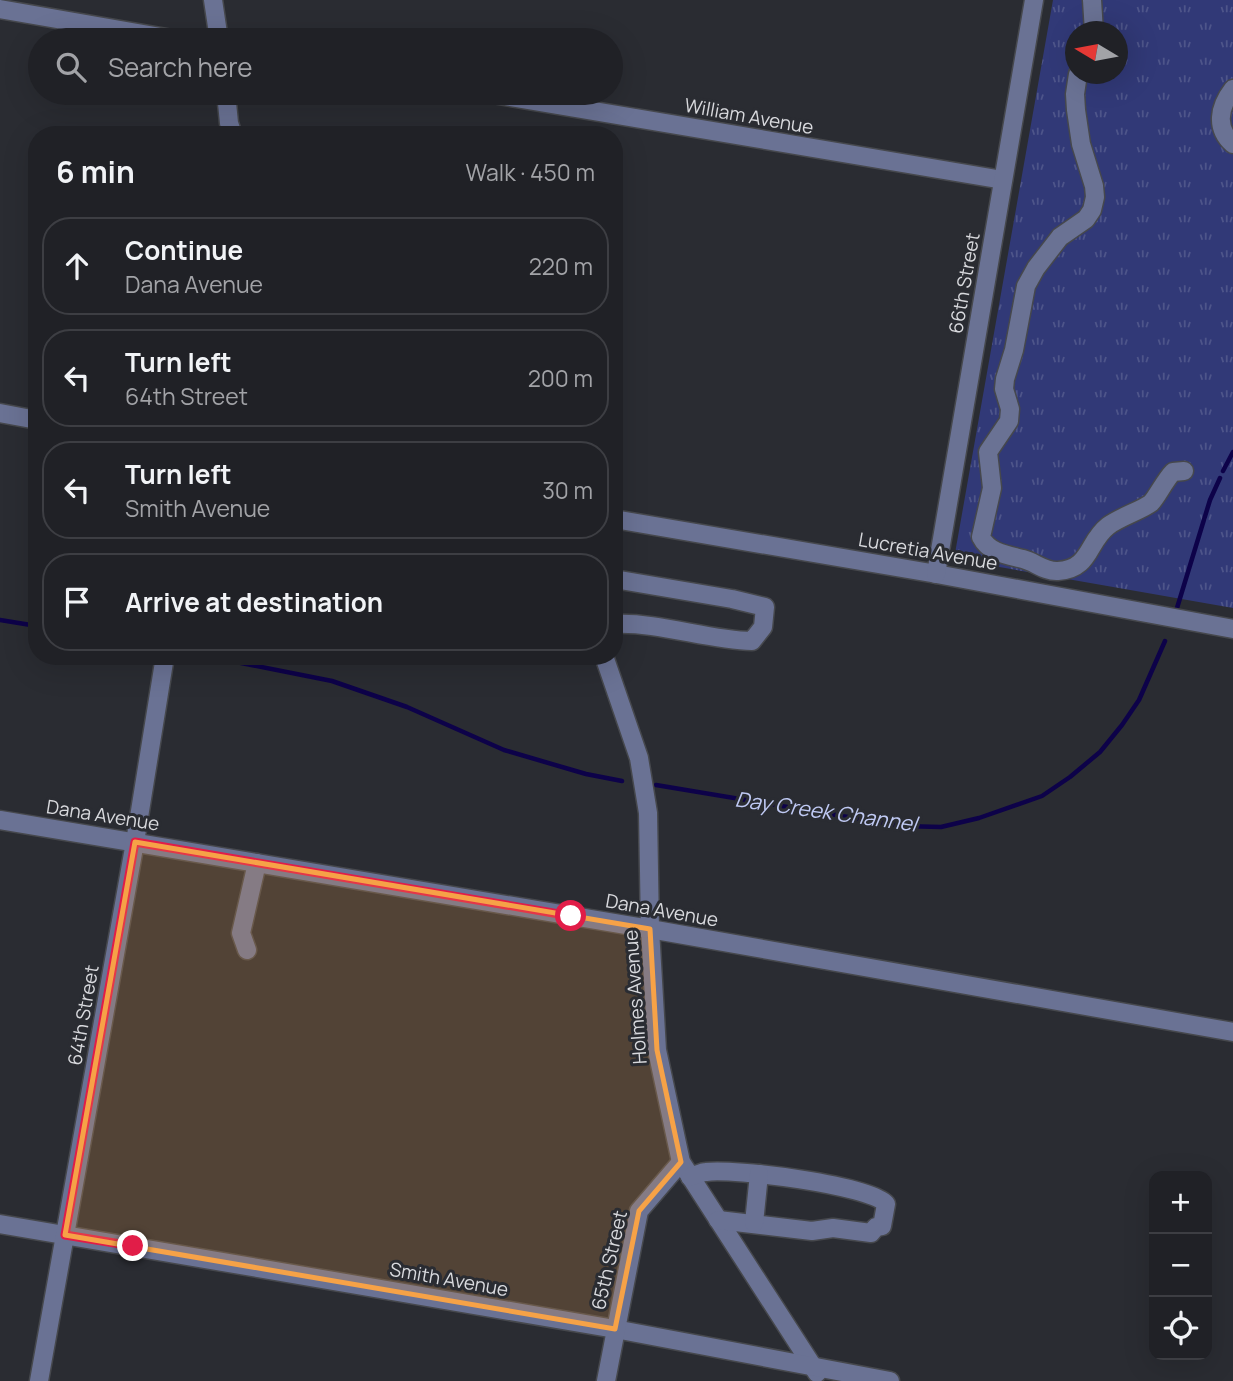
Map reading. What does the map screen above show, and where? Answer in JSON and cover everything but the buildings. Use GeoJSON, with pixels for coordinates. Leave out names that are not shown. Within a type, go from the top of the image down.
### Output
{"type":"FeatureCollection","features":[{"type":"Feature","properties":{"kind":"street"},"geometry":{"type":"LineString","coordinates":[[213,0],[217,28]]}},
{"type":"Feature","properties":{"kind":"street","name":"66th Street"},"geometry":{"type":"LineString","coordinates":[[936,574],[1034,0]]}},
{"type":"Feature","properties":{"kind":"street"},"geometry":{"type":"LineString","coordinates":[[1092,0],[1093,21]]}},
{"type":"Feature","properties":{"kind":"street"},"geometry":{"type":"LineString","coordinates":[[0,9],[109,28]]}},
{"type":"Feature","properties":{"kind":"street"},"geometry":{"type":"LineString","coordinates":[[1076,84],[1074,94],[1081,144],[1095,197],[1092,210],[1086,219],[1060,237],[1026,285],[1014,351],[1005,379],[1004,389],[1010,409],[1009,421],[988,452],[992,488],[981,537],[985,544],[1003,554],[1025,559],[1047,570],[1067,570],[1087,557],[1099,534],[1108,526],[1152,502],[1164,481],[1173,472],[1184,471]]}},
{"type":"Feature","properties":{"kind":"street"},"geometry":{"type":"LineString","coordinates":[[1233,89],[1220,119],[1222,131],[1233,144]]}},
{"type":"Feature","properties":{"kind":"street"},"geometry":{"type":"LineString","coordinates":[[227,105],[230,126]]}},
{"type":"Feature","properties":{"kind":"street","name":"William Avenue"},"geometry":{"type":"LineString","coordinates":[[558,105],[1003,180]]}},
{"type":"Feature","properties":{"kind":"street"},"geometry":{"type":"LineString","coordinates":[[0,413],[28,418]]}},
{"type":"Feature","properties":{"kind":"street","name":"Lucretia Avenue"},"geometry":{"type":"LineString","coordinates":[[623,521],[936,574],[1227,628]]}},
{"type":"Feature","properties":{"kind":"street"},"geometry":{"type":"LineString","coordinates":[[623,580],[732,598],[765,607],[762,627],[752,641],[645,624],[623,624]]}},
{"type":"Feature","properties":{"kind":"street","name":"64th Street"},"geometry":{"type":"LineString","coordinates":[[38,1381],[135,842],[164,665]]}},
{"type":"Feature","properties":{"kind":"street","name":"Holmes Avenue"},"geometry":{"type":"LineString","coordinates":[[607,665],[639,758],[648,813],[650,929],[657,1050],[686,1170],[818,1374]]}},
{"type":"Feature","properties":{"kind":"street","name":"Dana Avenue"},"geometry":{"type":"LineString","coordinates":[[0,820],[650,929],[1233,1031]]}},
{"type":"Feature","properties":{"kind":"street"},"geometry":{"type":"LineString","coordinates":[[247,950],[241,933],[257,863]]}},
{"type":"Feature","properties":{"kind":"street"},"geometry":{"type":"LineString","coordinates":[[686,1170],[759,1174],[859,1190],[882,1199],[886,1204],[882,1226],[876,1227],[871,1233],[834,1228],[812,1231],[718,1220]]}},
{"type":"Feature","properties":{"kind":"street","name":"65th Street"},"geometry":{"type":"LineString","coordinates":[[606,1381],[639,1211],[686,1170]]}},
{"type":"Feature","properties":{"kind":"street"},"geometry":{"type":"LineString","coordinates":[[754,1223],[759,1174]]}},
{"type":"Feature","properties":{"kind":"street","name":"Smith Avenue"},"geometry":{"type":"LineString","coordinates":[[0,1224],[615,1329],[818,1374],[890,1381]]}},
{"type":"Feature","properties":{"kind":"highlighted area"},"geometry":{"type":"Polygon","coordinates":[[[135,842],[650,929],[657,1050],[681,1162],[639,1211],[615,1329],[65,1235],[135,842]]]}},
{"type":"Feature","properties":{"kind":"green space"},"geometry":{"type":"Polygon","coordinates":[[[1053,0],[1233,0],[1233,608],[954,559],[1053,0]]]}},
{"type":"Feature","properties":{"kind":"waterway","name":"Day Creek Channel"},"geometry":{"type":"LineString","coordinates":[[1223,471],[1233,452]]}},
{"type":"Feature","properties":{"kind":"waterway","name":"Day Creek Channel"},"geometry":{"type":"LineString","coordinates":[[1177,608],[1210,500],[1220,478]]}},
{"type":"Feature","properties":{"kind":"waterway","name":"Day Creek Channel"},"geometry":{"type":"LineString","coordinates":[[0,620],[28,625]]}},
{"type":"Feature","properties":{"kind":"waterway","name":"Day Creek Channel"},"geometry":{"type":"LineString","coordinates":[[656,785],[902,826],[941,827],[979,818],[1042,796],[1100,752],[1139,700],[1165,641]]}},
{"type":"Feature","properties":{"kind":"waterway","name":"Day Creek Channel"},"geometry":{"type":"LineString","coordinates":[[251,665],[332,681],[407,707],[504,750],[586,774],[622,781]]}},
{"type":"Feature","properties":{"kind":"route"},"geometry":{"type":"LineString","coordinates":[[133,1246],[65,1235],[135,842],[571,916]]}}]}
